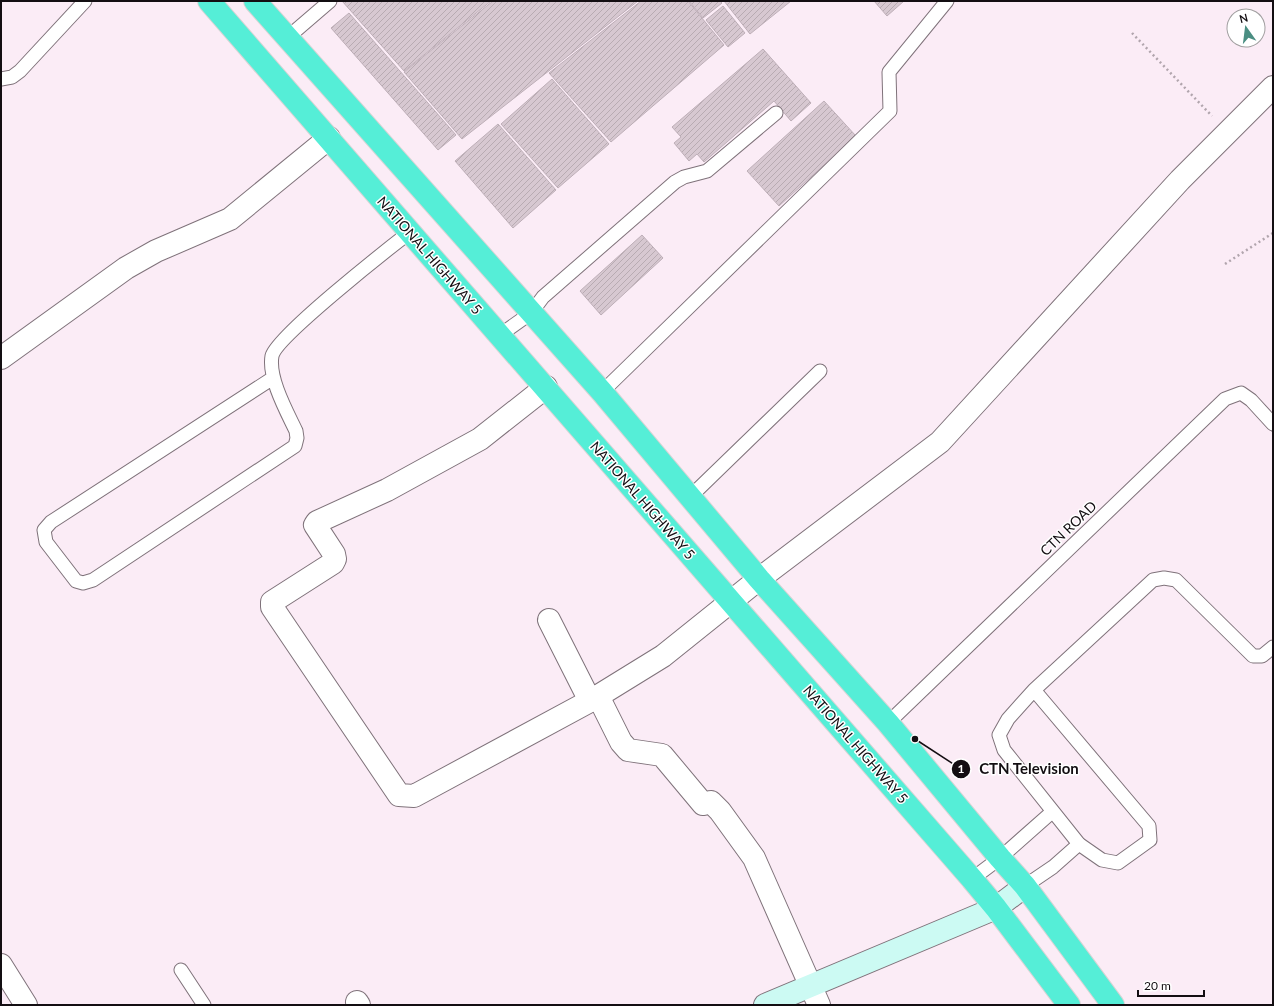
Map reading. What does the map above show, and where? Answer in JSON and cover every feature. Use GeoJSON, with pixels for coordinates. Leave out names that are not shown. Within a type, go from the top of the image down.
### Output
{"type":"FeatureCollection","features":[{"type":"Feature","properties":{"kind":"highway","name":"NATIONAL HIGHWAY 5"},"geometry":{"type":"LineString","coordinates":[[209,1],[972,879],[996,908],[1069,1005]]}},
{"type":"Feature","properties":{"kind":"highway"},"geometry":{"type":"LineString","coordinates":[[255,1],[602,392],[759,579],[888,724],[1025,886],[1113,1005]]}},
{"type":"Feature","properties":{"kind":"street"},"geometry":{"type":"LineString","coordinates":[[546,387],[480,439],[386,490],[317,522],[315,525],[334,554],[334,562],[272,602],[272,607],[399,795],[414,796],[594,699],[663,656],[759,579],[940,442],[1180,180],[1273,87]]}},
{"type":"Feature","properties":{"kind":"street"},"geometry":{"type":"LineString","coordinates":[[1,358],[126,268],[156,251],[230,218],[329,138]]}},
{"type":"Feature","properties":{"kind":"street"},"geometry":{"type":"LineString","coordinates":[[549,620],[594,699],[621,742],[628,750],[662,755],[703,804],[711,802],[720,811],[754,858],[815,995]]}},
{"type":"Feature","properties":{"kind":"street"},"geometry":{"type":"LineString","coordinates":[[765,1005],[815,995],[996,908],[1025,886]]}},
{"type":"Feature","properties":{"kind":"street"},"geometry":{"type":"LineString","coordinates":[[1,965],[26,1005]]}},
{"type":"Feature","properties":{"kind":"lane"},"geometry":{"type":"LineString","coordinates":[[1,79],[12,77],[20,71],[85,1]]}},
{"type":"Feature","properties":{"kind":"lane"},"geometry":{"type":"LineString","coordinates":[[287,38],[330,1]]}},
{"type":"Feature","properties":{"kind":"lane"},"geometry":{"type":"LineString","coordinates":[[602,392],[890,112],[889,72],[947,1]]}},
{"type":"Feature","properties":{"kind":"lane"},"geometry":{"type":"LineString","coordinates":[[500,335],[531,313],[543,297],[675,182],[684,177],[707,171],[776,113]]}},
{"type":"Feature","properties":{"kind":"lane"},"geometry":{"type":"LineString","coordinates":[[273,378],[51,522],[44,530],[46,542],[76,581],[83,583],[93,580],[295,446],[297,438],[296,432],[273,378],[272,356],[284,339],[358,273],[410,232]]}},
{"type":"Feature","properties":{"kind":"lane"},"geometry":{"type":"LineString","coordinates":[[690,497],[820,371]]}},
{"type":"Feature","properties":{"kind":"lane","name":"CTN ROAD"},"geometry":{"type":"LineString","coordinates":[[888,724],[1225,399],[1241,393],[1251,400],[1273,424]]}},
{"type":"Feature","properties":{"kind":"lane"},"geometry":{"type":"LineString","coordinates":[[1034,690],[1149,826],[1151,833],[1150,840],[1118,863],[1102,860],[1079,844],[1004,750],[999,735],[1008,719],[1034,690],[1153,580],[1164,578],[1176,580],[1253,656],[1262,656],[1273,647]]}},
{"type":"Feature","properties":{"kind":"lane"},"geometry":{"type":"LineString","coordinates":[[972,879],[1000,858],[1052,812]]}},
{"type":"Feature","properties":{"kind":"lane"},"geometry":{"type":"LineString","coordinates":[[1025,886],[1053,867],[1079,844]]}},
{"type":"Feature","properties":{"kind":"lane"},"geometry":{"type":"LineString","coordinates":[[182,970],[204,1005]]}},
{"type":"Feature","properties":{"kind":"path"},"geometry":{"type":"LineString","coordinates":[[1132,32],[1227,132]]}},
{"type":"Feature","properties":{"kind":"path"},"geometry":{"type":"LineString","coordinates":[[1225,264],[1273,233]]}},
{"type":"Feature","properties":{"kind":"building"},"geometry":{"type":"Polygon","coordinates":[[[342,1],[491,1],[404,71],[342,1]]]}},
{"type":"Feature","properties":{"kind":"building"},"geometry":{"type":"Polygon","coordinates":[[[493,1],[638,1],[462,139],[404,72],[493,1]]]}},
{"type":"Feature","properties":{"kind":"building"},"geometry":{"type":"Polygon","coordinates":[[[641,1],[688,1],[724,45],[611,142],[549,73],[641,1]]]}},
{"type":"Feature","properties":{"kind":"building"},"geometry":{"type":"Polygon","coordinates":[[[689,1],[720,1],[722,3],[703,18],[689,1]]]}},
{"type":"Feature","properties":{"kind":"building"},"geometry":{"type":"Polygon","coordinates":[[[724,1],[791,1],[750,34],[724,1]]]}},
{"type":"Feature","properties":{"kind":"building"},"geometry":{"type":"Polygon","coordinates":[[[874,1],[904,1],[887,16],[874,1]]]}},
{"type":"Feature","properties":{"kind":"building"},"geometry":{"type":"Polygon","coordinates":[[[723,6],[745,33],[728,47],[706,20],[723,6]]]}},
{"type":"Feature","properties":{"kind":"building"},"geometry":{"type":"Polygon","coordinates":[[[349,13],[456,135],[438,150],[331,28],[349,13]]]}},
{"type":"Feature","properties":{"kind":"building"},"geometry":{"type":"Polygon","coordinates":[[[763,49],[811,103],[791,121],[774,101],[704,162],[697,154],[689,161],[674,143],[681,137],[672,127],[763,49]]]}},
{"type":"Feature","properties":{"kind":"building"},"geometry":{"type":"Polygon","coordinates":[[[552,79],[609,144],[558,188],[501,124],[552,79]]]}},
{"type":"Feature","properties":{"kind":"building"},"geometry":{"type":"Polygon","coordinates":[[[824,101],[856,136],[779,206],[747,171],[824,101]]]}},
{"type":"Feature","properties":{"kind":"building"},"geometry":{"type":"Polygon","coordinates":[[[498,124],[556,190],[513,228],[455,161],[498,124]]]}},
{"type":"Feature","properties":{"kind":"building"},"geometry":{"type":"Polygon","coordinates":[[[642,235],[663,258],[601,315],[580,291],[642,235]]]}},
{"type":"Feature","properties":{"kind":"place","name":"CTN Television"},"geometry":{"type":"Point","coordinates":[915,739]}}]}
